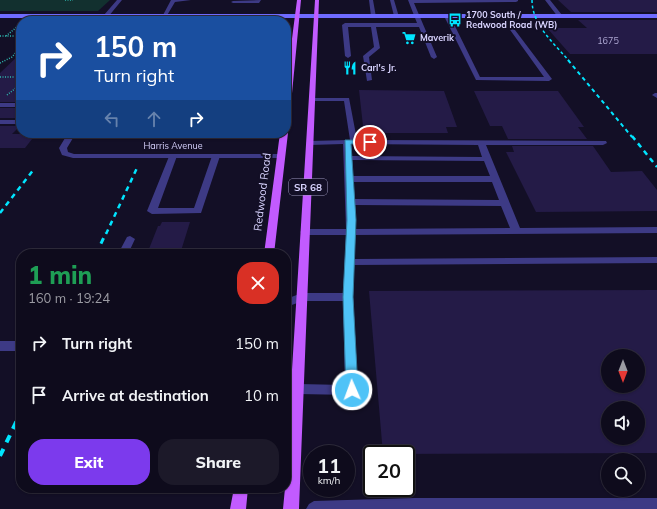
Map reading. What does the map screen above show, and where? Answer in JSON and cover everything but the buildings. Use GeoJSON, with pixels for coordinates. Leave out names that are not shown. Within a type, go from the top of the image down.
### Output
{"type":"FeatureCollection","features":[{"type":"Feature","properties":{"kind":"main road"},"geometry":{"type":"LineString","coordinates":[[291,59],[299,0]]}},
{"type":"Feature","properties":{"kind":"main road","name":"SR 68"},"geometry":{"type":"LineString","coordinates":[[291,509],[317,0]]}},
{"type":"Feature","properties":{"kind":"main road","name":"Redwood Road"},"geometry":{"type":"LineString","coordinates":[[270,249],[283,138]]}},
{"type":"Feature","properties":{"kind":"main road"},"geometry":{"type":"LineString","coordinates":[[238,509],[240,493]]}},
{"type":"Feature","properties":{"kind":"street"},"geometry":{"type":"LineString","coordinates":[[106,16],[120,0]]}},
{"type":"Feature","properties":{"kind":"street"},"geometry":{"type":"LineString","coordinates":[[164,16],[174,1],[189,0]]}},
{"type":"Feature","properties":{"kind":"street"},"geometry":{"type":"LineString","coordinates":[[233,2],[259,2],[259,0]]}},
{"type":"Feature","properties":{"kind":"street"},"geometry":{"type":"LineString","coordinates":[[371,0],[374,16]]}},
{"type":"Feature","properties":{"kind":"street"},"geometry":{"type":"LineString","coordinates":[[392,0],[397,16]]}},
{"type":"Feature","properties":{"kind":"street"},"geometry":{"type":"LineString","coordinates":[[547,0],[560,16]]}},
{"type":"Feature","properties":{"kind":"street"},"geometry":{"type":"LineString","coordinates":[[434,57],[411,2],[516,1]]}},
{"type":"Feature","properties":{"kind":"street"},"geometry":{"type":"LineString","coordinates":[[0,16],[657,16]]}},
{"type":"Feature","properties":{"kind":"street"},"geometry":{"type":"LineString","coordinates":[[447,16],[478,79],[549,79],[503,16]]}},
{"type":"Feature","properties":{"kind":"street"},"geometry":{"type":"LineString","coordinates":[[369,80],[366,56],[377,48],[373,25]]}},
{"type":"Feature","properties":{"kind":"street"},"geometry":{"type":"LineString","coordinates":[[348,56],[345,26],[421,25]]}},
{"type":"Feature","properties":{"kind":"street"},"geometry":{"type":"LineString","coordinates":[[298,389],[352,390],[348,297],[351,202],[348,158],[351,142],[347,99],[312,99]]}},
{"type":"Feature","properties":{"kind":"street"},"geometry":{"type":"LineString","coordinates":[[0,105],[16,105]]}},
{"type":"Feature","properties":{"kind":"street"},"geometry":{"type":"LineString","coordinates":[[0,122],[16,122]]}},
{"type":"Feature","properties":{"kind":"street","name":"Harris Avenue"},"geometry":{"type":"LineString","coordinates":[[69,138],[64,145],[63,150],[65,153],[79,156],[281,156]]}},
{"type":"Feature","properties":{"kind":"street"},"geometry":{"type":"LineString","coordinates":[[310,142],[603,143]]}},
{"type":"Feature","properties":{"kind":"street"},"geometry":{"type":"LineString","coordinates":[[481,143],[516,231]]}},
{"type":"Feature","properties":{"kind":"street"},"geometry":{"type":"LineString","coordinates":[[173,156],[152,211],[198,211],[216,156]]}},
{"type":"Feature","properties":{"kind":"street"},"geometry":{"type":"LineString","coordinates":[[348,158],[487,159]]}},
{"type":"Feature","properties":{"kind":"street"},"geometry":{"type":"LineString","coordinates":[[349,179],[495,178]]}},
{"type":"Feature","properties":{"kind":"street"},"geometry":{"type":"LineString","coordinates":[[351,202],[505,203]]}},
{"type":"Feature","properties":{"kind":"street"},"geometry":{"type":"LineString","coordinates":[[305,232],[657,230]]}},
{"type":"Feature","properties":{"kind":"street"},"geometry":{"type":"LineString","coordinates":[[125,249],[130,239]]}},
{"type":"Feature","properties":{"kind":"street"},"geometry":{"type":"LineString","coordinates":[[350,262],[657,260]]}},
{"type":"Feature","properties":{"kind":"street"},"geometry":{"type":"LineString","coordinates":[[291,301],[302,297],[348,297]]}},
{"type":"Feature","properties":{"kind":"street"},"geometry":{"type":"LineString","coordinates":[[0,346],[16,346]]}},
{"type":"Feature","properties":{"kind":"street"},"geometry":{"type":"LineString","coordinates":[[314,509],[413,506],[657,506]]}},
{"type":"Feature","properties":{"kind":"path"},"geometry":{"type":"LineString","coordinates":[[65,0],[72,0]]}},
{"type":"Feature","properties":{"kind":"path"},"geometry":{"type":"LineString","coordinates":[[6,36],[16,28]]}},
{"type":"Feature","properties":{"kind":"path"},"geometry":{"type":"LineString","coordinates":[[0,36],[16,36]]}},
{"type":"Feature","properties":{"kind":"path"},"geometry":{"type":"LineString","coordinates":[[0,63],[12,57],[16,53]]}},
{"type":"Feature","properties":{"kind":"path"},"geometry":{"type":"LineString","coordinates":[[0,59],[7,59]]}},
{"type":"Feature","properties":{"kind":"path"},"geometry":{"type":"LineString","coordinates":[[0,77],[16,77]]}},
{"type":"Feature","properties":{"kind":"path"},"geometry":{"type":"LineString","coordinates":[[4,97],[16,88]]}},
{"type":"Feature","properties":{"kind":"green space"},"geometry":{"type":"Polygon","coordinates":[[[0,0],[110,0],[98,11],[0,11],[0,0]]]}},
{"type":"Feature","properties":{"kind":"railway"},"geometry":{"type":"LineString","coordinates":[[532,0],[533,9],[540,26],[569,61]]}},
{"type":"Feature","properties":{"kind":"railway"},"geometry":{"type":"LineString","coordinates":[[568,60],[632,137]]}},
{"type":"Feature","properties":{"kind":"railway"},"geometry":{"type":"LineString","coordinates":[[632,136],[657,167]]}},
{"type":"Feature","properties":{"kind":"railway"},"geometry":{"type":"LineString","coordinates":[[106,234],[137,168]]}},
{"type":"Feature","properties":{"kind":"railway"},"geometry":{"type":"LineString","coordinates":[[0,213],[34,169]]}},
{"type":"Feature","properties":{"kind":"railway"},"geometry":{"type":"LineString","coordinates":[[98,249],[106,233]]}},
{"type":"Feature","properties":{"kind":"railway"},"geometry":{"type":"LineString","coordinates":[[0,456],[16,422]]}},
{"type":"Feature","properties":{"kind":"place","name":"1700 South / Redwood Road (WB)"},"geometry":{"type":"Point","coordinates":[455,20]}},
{"type":"Feature","properties":{"kind":"place","name":"Maverik"},"geometry":{"type":"Point","coordinates":[409,38]}},
{"type":"Feature","properties":{"kind":"place","name":"Carl's Jr."},"geometry":{"type":"Point","coordinates":[350,68]}},
{"type":"Feature","properties":{"kind":"route"},"geometry":{"type":"LineString","coordinates":[[352,390],[348,297],[352,220],[347,142],[370,142]]}}]}
